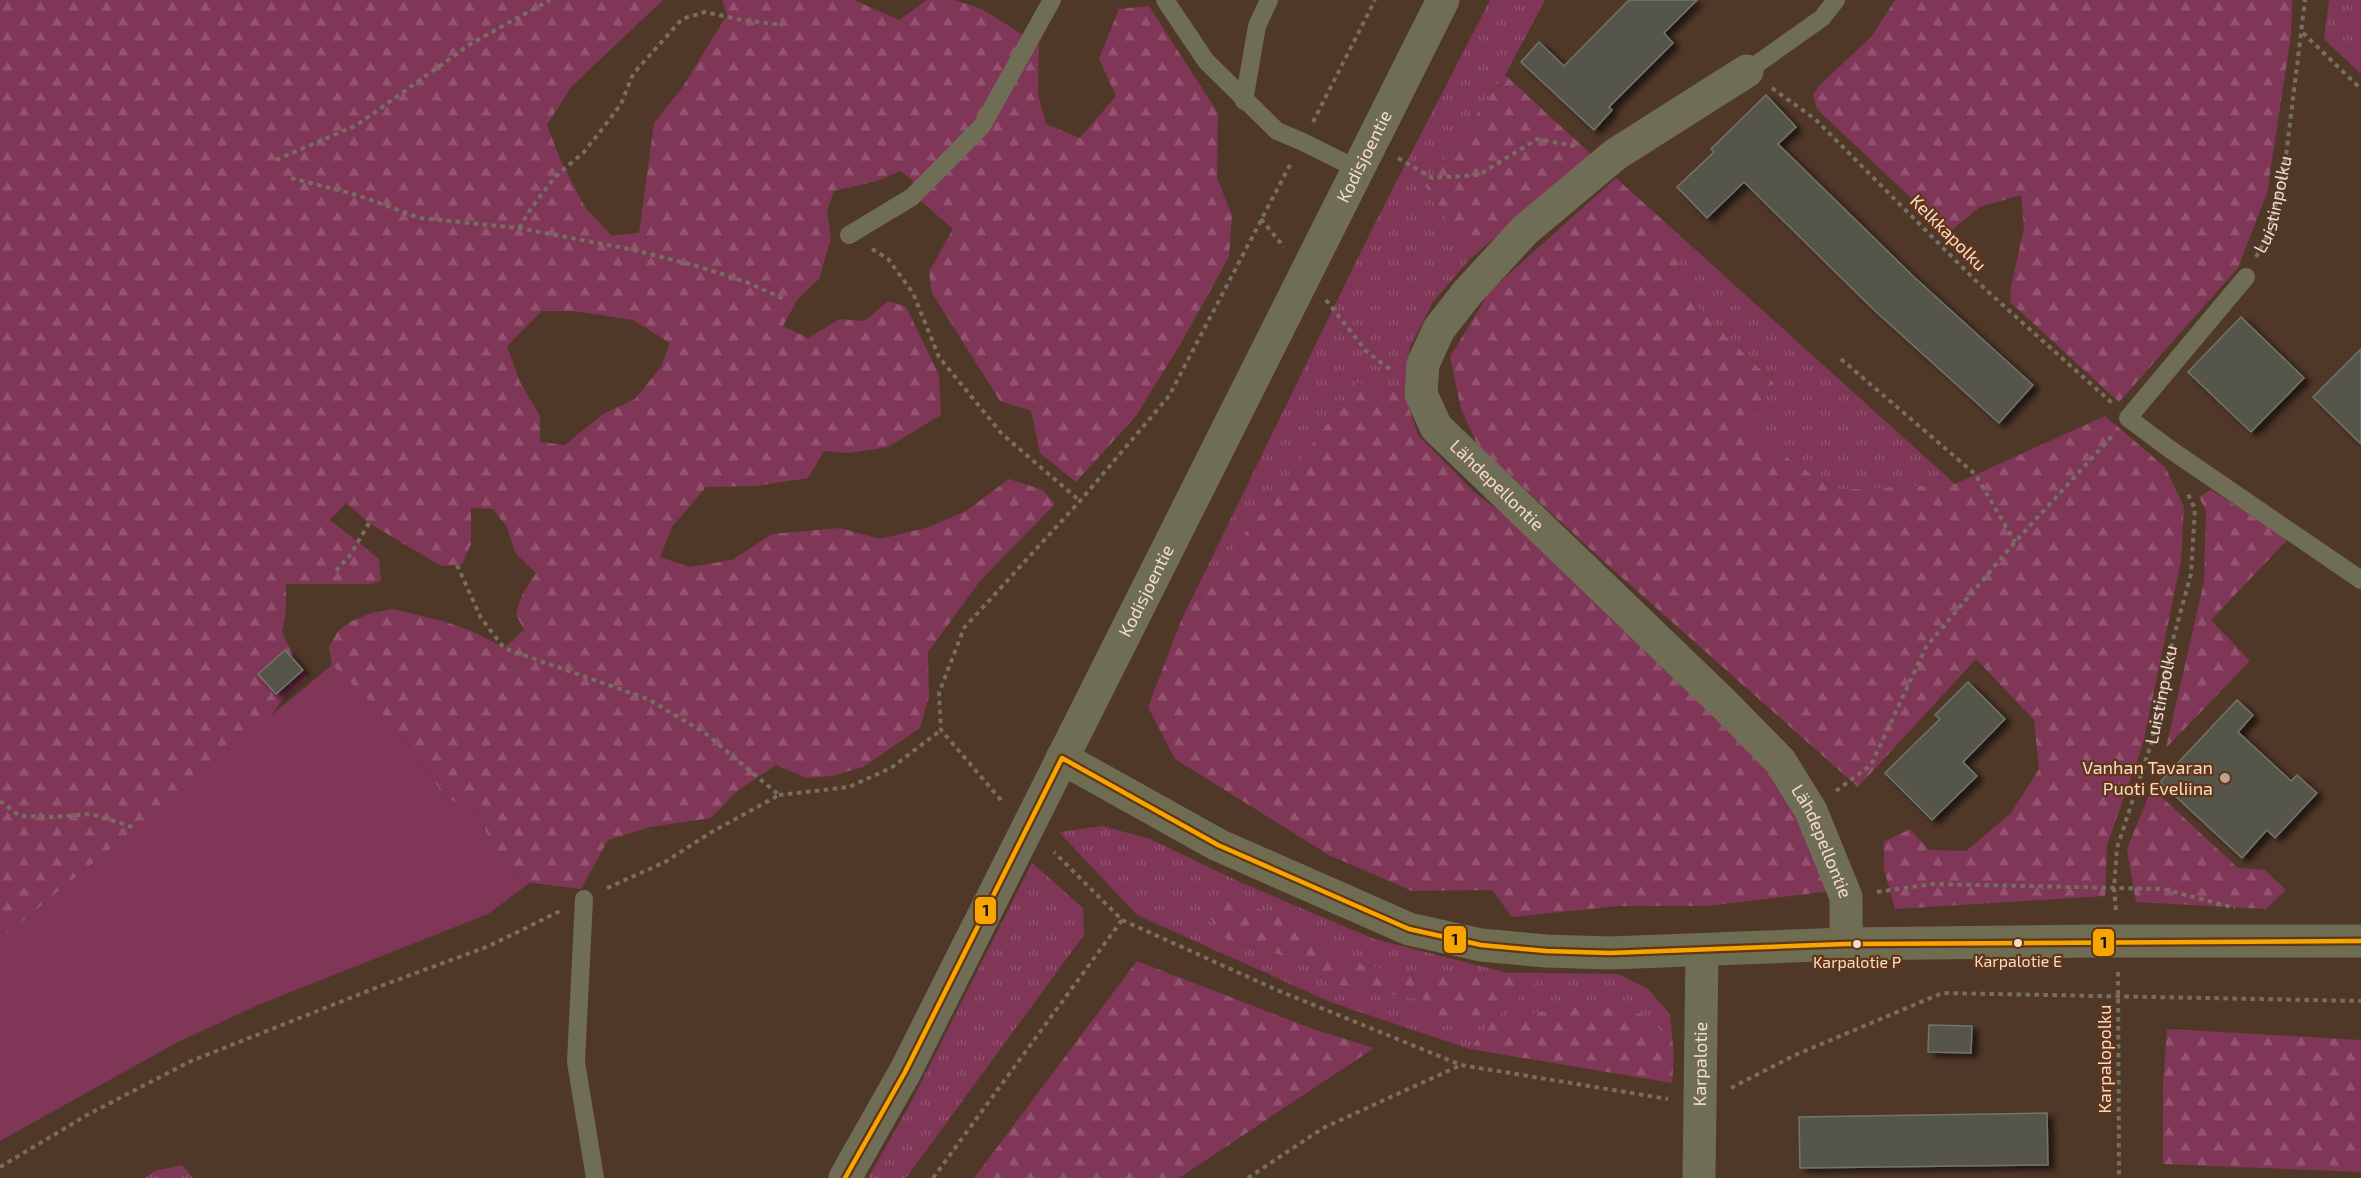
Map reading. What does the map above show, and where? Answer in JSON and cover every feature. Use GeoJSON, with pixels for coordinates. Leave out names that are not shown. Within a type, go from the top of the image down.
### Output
{"type":"FeatureCollection","features":[{"type":"Feature","properties":{"kind":"main road"},"geometry":{"type":"LineString","coordinates":[[1062,758],[1218,845],[1409,929],[1481,945],[1546,951],[1610,953],[1846,944],[2118,940],[2361,941]]}},
{"type":"Feature","properties":{"kind":"street","name":"Kodisjoentie"},"geometry":{"type":"LineString","coordinates":[[845,1178],[905,1072],[1443,0]]}},
{"type":"Feature","properties":{"kind":"street","name":"Lähdepellontie"},"geometry":{"type":"LineString","coordinates":[[1747,71],[1616,154],[1525,230],[1468,292],[1439,329],[1423,364],[1421,394],[1436,427],[1724,704],[1780,761],[1811,811],[1846,897],[1846,944]]}},
{"type":"Feature","properties":{"kind":"street","name":"Karpalotie"},"geometry":{"type":"LineString","coordinates":[[1699,1178],[1702,951]]}},
{"type":"Feature","properties":{"kind":"lane"},"geometry":{"type":"LineString","coordinates":[[849,235],[912,197],[982,126],[1052,0]]}},
{"type":"Feature","properties":{"kind":"lane"},"geometry":{"type":"LineString","coordinates":[[1165,0],[1206,61],[1276,131],[1303,142],[1364,156]]}},
{"type":"Feature","properties":{"kind":"lane"},"geometry":{"type":"LineString","coordinates":[[1244,101],[1257,27],[1269,0]]}},
{"type":"Feature","properties":{"kind":"lane"},"geometry":{"type":"LineString","coordinates":[[1747,71],[1822,18],[1836,0]]}},
{"type":"Feature","properties":{"kind":"lane","name":"Luistinpolku"},"geometry":{"type":"LineString","coordinates":[[2128,418],[2246,277]]}},
{"type":"Feature","properties":{"kind":"lane"},"geometry":{"type":"LineString","coordinates":[[2128,418],[2170,450],[2361,580]]}},
{"type":"Feature","properties":{"kind":"lane"},"geometry":{"type":"LineString","coordinates":[[584,899],[576,1062],[595,1178]]}},
{"type":"Feature","properties":{"kind":"path"},"geometry":{"type":"LineString","coordinates":[[276,160],[357,125],[472,43],[550,0]]}},
{"type":"Feature","properties":{"kind":"path"},"geometry":{"type":"LineString","coordinates":[[1001,800],[941,730],[939,693],[964,628],[1080,501],[1169,396],[1375,0]]}},
{"type":"Feature","properties":{"kind":"path","name":"Luistinpolku"},"geometry":{"type":"LineString","coordinates":[[2246,277],[2270,231],[2286,156],[2303,33],[2305,0]]}},
{"type":"Feature","properties":{"kind":"path"},"geometry":{"type":"LineString","coordinates":[[519,228],[555,177],[584,152],[595,139],[621,104],[633,74],[682,19],[705,12],[742,20],[783,25]]}},
{"type":"Feature","properties":{"kind":"path"},"geometry":{"type":"LineString","coordinates":[[2303,33],[2361,89]]}},
{"type":"Feature","properties":{"kind":"path","name":"Kelkkapolku"},"geometry":{"type":"LineString","coordinates":[[1747,71],[1815,119],[1975,280],[2128,418]]}},
{"type":"Feature","properties":{"kind":"path"},"geometry":{"type":"LineString","coordinates":[[1364,156],[1432,178],[1479,175],[1537,139],[1616,154]]}},
{"type":"Feature","properties":{"kind":"path"},"geometry":{"type":"LineString","coordinates":[[291,178],[357,195],[420,218],[519,228],[634,250],[698,266],[746,282],[784,299]]}},
{"type":"Feature","properties":{"kind":"path"},"geometry":{"type":"LineString","coordinates":[[1261,219],[1366,351],[1421,394]]}},
{"type":"Feature","properties":{"kind":"path"},"geometry":{"type":"LineString","coordinates":[[849,235],[888,258],[913,293],[939,357],[1002,434],[1080,501]]}},
{"type":"Feature","properties":{"kind":"path"},"geometry":{"type":"LineString","coordinates":[[1841,359],[1975,474],[2015,542]]}},
{"type":"Feature","properties":{"kind":"path"},"geometry":{"type":"LineString","coordinates":[[1811,811],[1871,765],[1926,647],[2015,542],[2085,468],[2128,418]]}},
{"type":"Feature","properties":{"kind":"path","name":"Luistinpolku"},"geometry":{"type":"LineString","coordinates":[[2118,940],[2114,889],[2117,848],[2152,741],[2172,643],[2191,574],[2195,509],[2170,450]]}},
{"type":"Feature","properties":{"kind":"path"},"geometry":{"type":"LineString","coordinates":[[336,571],[351,554],[369,523]]}},
{"type":"Feature","properties":{"kind":"path"},"geometry":{"type":"LineString","coordinates":[[457,565],[481,618],[504,648],[648,699],[705,733],[779,795]]}},
{"type":"Feature","properties":{"kind":"path"},"geometry":{"type":"LineString","coordinates":[[0,1167],[87,1114],[191,1061],[489,946],[665,862],[779,795],[849,787],[891,768],[941,730]]}},
{"type":"Feature","properties":{"kind":"path"},"geometry":{"type":"LineString","coordinates":[[0,801],[20,816],[53,817],[91,814],[136,828]]}},
{"type":"Feature","properties":{"kind":"path"},"geometry":{"type":"LineString","coordinates":[[933,1178],[1122,920],[1054,852]]}},
{"type":"Feature","properties":{"kind":"path"},"geometry":{"type":"LineString","coordinates":[[1846,897],[1932,884],[2163,889],[2239,909]]}},
{"type":"Feature","properties":{"kind":"path","name":"Karpalopolku"},"geometry":{"type":"LineString","coordinates":[[2118,940],[2119,1178]]}},
{"type":"Feature","properties":{"kind":"path"},"geometry":{"type":"LineString","coordinates":[[1248,1178],[1323,1128],[1461,1065]]}},
{"type":"Feature","properties":{"kind":"green space"},"geometry":{"type":"Polygon","coordinates":[[[0,0],[663,0],[571,87],[547,125],[561,161],[585,207],[612,236],[639,233],[654,123],[682,88],[727,15],[722,0],[854,0],[899,20],[927,0],[955,0],[982,9],[1039,45],[1038,94],[1046,124],[1080,138],[1116,96],[1099,59],[1119,9],[1149,6],[1218,113],[1217,178],[1232,215],[1229,257],[1181,343],[1136,416],[1076,482],[1040,453],[1031,411],[1000,401],[932,293],[929,272],[953,229],[921,201],[912,180],[900,171],[877,181],[834,191],[827,211],[831,238],[819,279],[797,300],[783,326],[808,338],[840,319],[865,321],[888,301],[906,307],[939,375],[941,415],[888,447],[849,453],[824,451],[808,478],[755,486],[706,487],[672,527],[660,557],[689,567],[732,560],[772,534],[840,528],[880,539],[929,527],[966,511],[1009,479],[1043,490],[1055,504],[980,581],[928,652],[929,696],[920,728],[863,767],[832,776],[806,778],[776,765],[737,791],[711,818],[650,827],[608,840],[581,889],[524,882],[502,870],[478,813],[445,797],[393,725],[332,665],[329,647],[338,631],[350,622],[371,613],[393,609],[443,621],[474,632],[504,648],[524,630],[516,614],[522,595],[536,573],[516,554],[507,527],[493,509],[471,508],[471,544],[462,564],[441,566],[369,523],[346,503],[330,520],[379,559],[381,581],[370,584],[286,584],[286,611],[282,632],[295,660],[308,678],[285,696],[270,717],[0,940],[0,0]],[[542,311],[507,346],[520,382],[540,416],[540,442],[565,445],[603,414],[635,399],[661,367],[670,343],[633,320],[573,311],[542,311]]]}},
{"type":"Feature","properties":{"kind":"green space"},"geometry":{"type":"Polygon","coordinates":[[[1490,0],[1545,0],[1505,75],[1425,186],[1470,259],[1433,302],[1410,347],[1404,393],[1358,383],[1181,621],[1372,229],[1490,0]]]}},
{"type":"Feature","properties":{"kind":"green space"},"geometry":{"type":"Polygon","coordinates":[[[1895,0],[2292,0],[2291,35],[2267,193],[2238,268],[2119,402],[2010,302],[2011,287],[2024,228],[2021,195],[1980,207],[1948,233],[1817,109],[1813,94],[1872,36],[1895,0]]]}},
{"type":"Feature","properties":{"kind":"green space"},"geometry":{"type":"Polygon","coordinates":[[[2329,0],[2361,0],[2361,74],[2324,39],[2329,0]]]}},
{"type":"Feature","properties":{"kind":"green space"},"geometry":{"type":"Polygon","coordinates":[[[1505,75],[1592,155],[1470,259],[1425,186],[1505,75]]]}},
{"type":"Feature","properties":{"kind":"green space"},"geometry":{"type":"Polygon","coordinates":[[[1616,178],[1667,224],[1687,297],[1774,383],[1748,430],[1834,490],[1955,484],[2105,416],[2165,467],[2184,507],[2181,561],[2143,744],[2107,845],[2105,896],[1895,909],[1884,869],[1884,842],[1910,829],[1929,850],[1966,851],[2011,813],[2039,769],[2034,720],[1976,659],[1858,787],[1610,567],[1478,446],[1461,409],[1450,357],[1490,291],[1616,178]]]}},
{"type":"Feature","properties":{"kind":"green space"},"geometry":{"type":"Polygon","coordinates":[[[1667,224],[1955,484],[1834,490],[1748,430],[1774,383],[1687,297],[1667,224]]]}},
{"type":"Feature","properties":{"kind":"green space"},"geometry":{"type":"Polygon","coordinates":[[[1358,382],[1404,393],[1418,435],[1475,493],[1519,525],[1779,776],[1831,891],[1707,906],[1619,906],[1512,917],[1492,890],[1412,891],[1329,855],[1175,759],[1148,707],[1181,621],[1358,382]]]}},
{"type":"Feature","properties":{"kind":"green space"},"geometry":{"type":"Polygon","coordinates":[[[2211,490],[2288,539],[2211,620],[2250,661],[2166,748],[2204,581],[2206,511],[2199,497],[2211,490]]]}},
{"type":"Feature","properties":{"kind":"green space"},"geometry":{"type":"Polygon","coordinates":[[[332,665],[393,725],[445,797],[478,813],[502,870],[524,882],[531,882],[488,914],[258,1005],[176,1043],[0,1141],[0,940],[332,665]]]}},
{"type":"Feature","properties":{"kind":"green space"},"geometry":{"type":"Polygon","coordinates":[[[2152,788],[2238,868],[2265,870],[2286,890],[2266,909],[2136,902],[2127,849],[2152,788]]]}},
{"type":"Feature","properties":{"kind":"green space"},"geometry":{"type":"Polygon","coordinates":[[[1102,826],[1150,839],[1240,882],[1374,939],[1508,973],[1401,973],[1330,956],[1301,927],[1227,940],[1306,962],[1329,984],[1425,1000],[1417,1019],[1494,1019],[1470,1049],[1330,1002],[1137,915],[1059,832],[1102,826]]]}},
{"type":"Feature","properties":{"kind":"green space"},"geometry":{"type":"Polygon","coordinates":[[[1032,863],[1083,908],[1084,935],[906,1178],[868,1178],[909,1106],[1032,863]]]}},
{"type":"Feature","properties":{"kind":"green space"},"geometry":{"type":"Polygon","coordinates":[[[1232,897],[1301,927],[1330,956],[1401,973],[1545,973],[1495,1019],[1601,1003],[1641,1014],[1656,1036],[1670,1014],[1674,1057],[1672,1083],[1470,1049],[1493,1019],[1416,1019],[1425,1000],[1329,984],[1306,962],[1227,940],[1200,904],[1232,897]]]}},
{"type":"Feature","properties":{"kind":"green space"},"geometry":{"type":"Polygon","coordinates":[[[1137,961],[1310,1028],[1374,1048],[1179,1178],[974,1178],[1137,961]]]}},
{"type":"Feature","properties":{"kind":"green space"},"geometry":{"type":"Polygon","coordinates":[[[1545,973],[1618,974],[1648,989],[1670,1014],[1656,1036],[1494,1019],[1545,973]]]}},
{"type":"Feature","properties":{"kind":"green space"},"geometry":{"type":"Polygon","coordinates":[[[2167,1029],[2361,1040],[2361,1172],[2163,1164],[2163,1085],[2167,1029]]]}},
{"type":"Feature","properties":{"kind":"green space"},"geometry":{"type":"Polygon","coordinates":[[[182,1165],[193,1178],[145,1178],[155,1171],[182,1165]]]}},
{"type":"Feature","properties":{"kind":"building"},"geometry":{"type":"Polygon","coordinates":[[[1629,0],[1697,0],[1664,33],[1673,43],[1609,107],[1612,110],[1594,130],[1521,62],[1539,42],[1564,66],[1629,0]]]}},
{"type":"Feature","properties":{"kind":"building"},"geometry":{"type":"Polygon","coordinates":[[[1766,95],[1796,127],[1778,144],[1914,277],[2033,385],[1999,423],[1873,309],[1744,182],[1707,218],[1677,187],[1714,152],[1711,149],[1766,95]]]}},
{"type":"Feature","properties":{"kind":"building"},"geometry":{"type":"Polygon","coordinates":[[[2241,317],[2304,378],[2251,432],[2188,372],[2241,317]]]}},
{"type":"Feature","properties":{"kind":"building"},"geometry":{"type":"Polygon","coordinates":[[[2361,349],[2361,444],[2313,397],[2361,349]]]}},
{"type":"Feature","properties":{"kind":"building"},"geometry":{"type":"Polygon","coordinates":[[[285,650],[303,670],[276,694],[258,674],[285,650]]]}},
{"type":"Feature","properties":{"kind":"building"},"geometry":{"type":"Polygon","coordinates":[[[1968,682],[2005,719],[1963,762],[1977,776],[1932,820],[1885,773],[1940,719],[1935,715],[1968,682]]]}},
{"type":"Feature","properties":{"kind":"building","name":"Vanhan Tavaran Puoti Eveliina"},"geometry":{"type":"Polygon","coordinates":[[[2237,700],[2253,715],[2238,732],[2291,781],[2297,775],[2317,793],[2275,838],[2267,830],[2242,858],[2160,782],[2237,700]]]}},
{"type":"Feature","properties":{"kind":"building"},"geometry":{"type":"Polygon","coordinates":[[[1929,1025],[1972,1026],[1971,1053],[1928,1052],[1929,1025]]]}},
{"type":"Feature","properties":{"kind":"building"},"geometry":{"type":"Polygon","coordinates":[[[2047,1113],[2048,1165],[1800,1168],[1799,1117],[2047,1113]]]}},
{"type":"Feature","properties":{"kind":"transit line","name":"1"},"geometry":{"type":"LineString","coordinates":[[845,1178],[905,1072],[1062,758],[1218,845],[1409,929],[1481,945],[1546,951],[1610,953],[1846,944],[2361,941]]}},
{"type":"Feature","properties":{"kind":"place","name":"Vanhan Tavaran Puoti Eveliina"},"geometry":{"type":"Point","coordinates":[2225,778]}},
{"type":"Feature","properties":{"kind":"place","name":"Karpalotie E"},"geometry":{"type":"Point","coordinates":[2018,943]}},
{"type":"Feature","properties":{"kind":"place","name":"Karpalotie P"},"geometry":{"type":"Point","coordinates":[1857,944]}}]}
